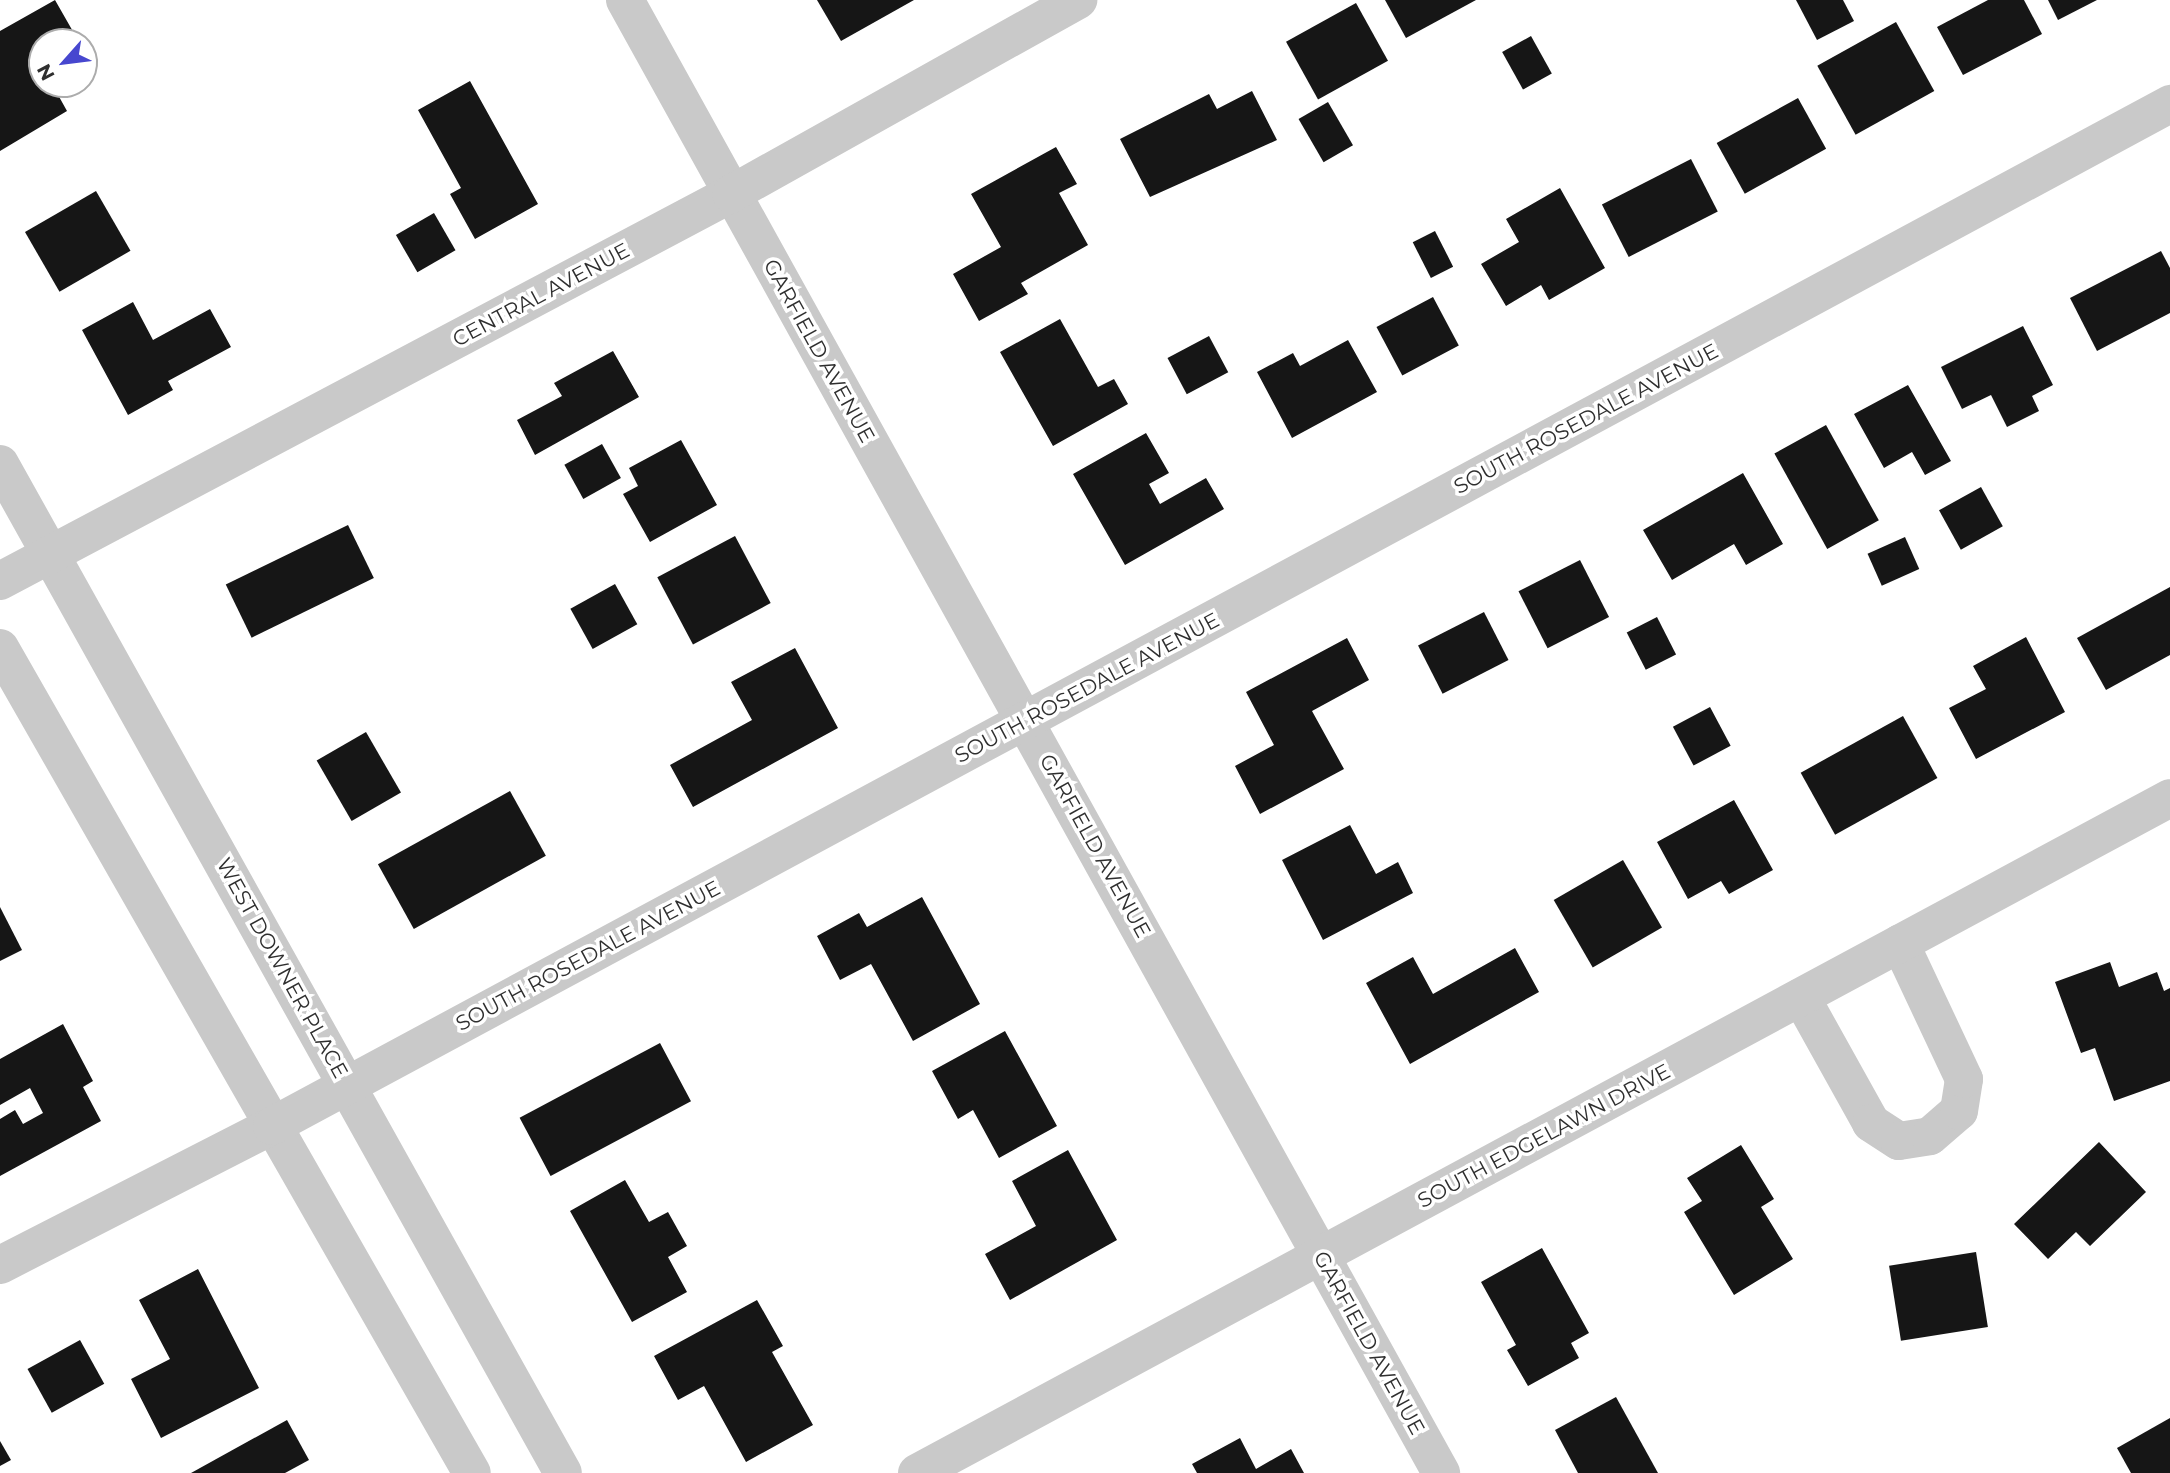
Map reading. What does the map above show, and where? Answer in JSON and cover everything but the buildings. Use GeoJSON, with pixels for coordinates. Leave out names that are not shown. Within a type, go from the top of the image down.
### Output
{"type":"FeatureCollection","features":[{"type":"Feature","properties":{"kind":"street","name":"GARFIELD AVENUE"},"geometry":{"type":"LineString","coordinates":[[625,0],[1027,721],[1441,1473]]}},
{"type":"Feature","properties":{"kind":"street","name":"CENTRAL AVENUE"},"geometry":{"type":"LineString","coordinates":[[0,581],[732,194],[1078,0]]}},
{"type":"Feature","properties":{"kind":"street","name":"SOUTH ROSEDALE AVENUE"},"geometry":{"type":"LineString","coordinates":[[0,1265],[272,1126],[2170,104]]}},
{"type":"Feature","properties":{"kind":"street","name":"WEST DOWNER PLACE"},"geometry":{"type":"LineString","coordinates":[[0,464],[563,1473]]}},
{"type":"Feature","properties":{"kind":"street"},"geometry":{"type":"LineString","coordinates":[[0,648],[472,1473]]}},
{"type":"Feature","properties":{"kind":"street","name":"SOUTH EDGELAWN DRIVE"},"geometry":{"type":"LineString","coordinates":[[917,1473],[2170,798]]}},
{"type":"Feature","properties":{"kind":"street"},"geometry":{"type":"LineString","coordinates":[[1801,997],[1871,1123],[1899,1141],[1930,1136],[1959,1111],[1964,1079],[1900,943]]}}]}
